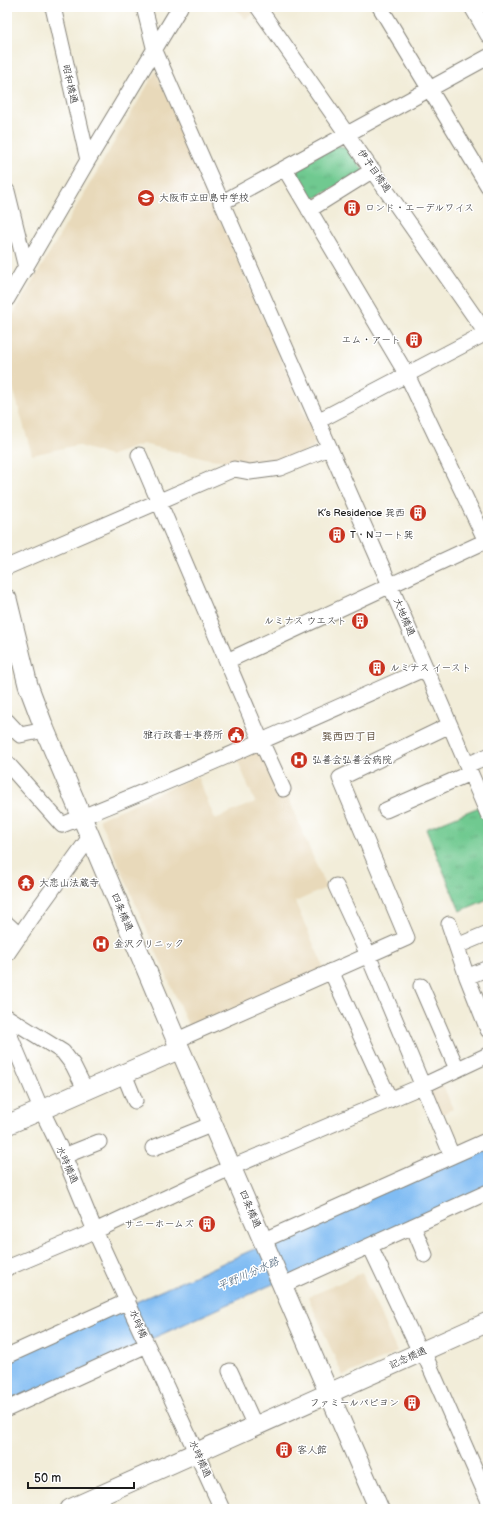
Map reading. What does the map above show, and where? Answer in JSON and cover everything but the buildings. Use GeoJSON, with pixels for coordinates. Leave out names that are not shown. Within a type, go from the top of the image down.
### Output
{"type":"FeatureCollection","features":[{"type":"Feature","properties":{"kind":"street","name":"昭和橋通"},"geometry":{"type":"LineString","coordinates":[[53,7],[88,160]]}},
{"type":"Feature","properties":{"kind":"street","name":"大地橋通"},"geometry":{"type":"LineString","coordinates":[[144,7],[155,51],[390,585],[488,814]]}},
{"type":"Feature","properties":{"kind":"street"},"geometry":{"type":"LineString","coordinates":[[7,299],[180,7]]}},
{"type":"Feature","properties":{"kind":"street","name":"伊予目橋通"},"geometry":{"type":"LineString","coordinates":[[258,7],[487,334]]}},
{"type":"Feature","properties":{"kind":"street"},"geometry":{"type":"LineString","coordinates":[[380,7],[488,186]]}},
{"type":"Feature","properties":{"kind":"street"},"geometry":{"type":"LineString","coordinates":[[472,7],[488,35]]}},
{"type":"Feature","properties":{"kind":"street"},"geometry":{"type":"LineString","coordinates":[[221,203],[488,57]]}},
{"type":"Feature","properties":{"kind":"street"},"geometry":{"type":"LineString","coordinates":[[227,661],[487,540],[407,374],[285,169]]}},
{"type":"Feature","properties":{"kind":"street"},"geometry":{"type":"LineString","coordinates":[[309,210],[373,170]]}},
{"type":"Feature","properties":{"kind":"street"},"geometry":{"type":"LineString","coordinates":[[7,191],[26,268]]}},
{"type":"Feature","properties":{"kind":"street"},"geometry":{"type":"LineString","coordinates":[[318,421],[487,334]]}},
{"type":"Feature","properties":{"kind":"street"},"geometry":{"type":"LineString","coordinates":[[7,567],[234,469],[250,472],[280,468],[329,448]]}},
{"type":"Feature","properties":{"kind":"street"},"geometry":{"type":"LineString","coordinates":[[139,455],[283,789]]}},
{"type":"Feature","properties":{"kind":"street","name":"四条橋通"},"geometry":{"type":"LineString","coordinates":[[7,599],[12,639],[45,730],[283,1285]]}},
{"type":"Feature","properties":{"kind":"street"},"geometry":{"type":"LineString","coordinates":[[7,763],[62,825],[261,741],[426,668]]}},
{"type":"Feature","properties":{"kind":"street"},"geometry":{"type":"LineString","coordinates":[[7,721],[20,735],[45,730]]}},
{"type":"Feature","properties":{"kind":"street"},"geometry":{"type":"LineString","coordinates":[[7,1125],[40,1109],[124,1074],[179,1045],[331,971],[407,938],[340,778],[450,725]]}},
{"type":"Feature","properties":{"kind":"street"},"geometry":{"type":"LineString","coordinates":[[386,810],[469,769],[488,756]]}},
{"type":"Feature","properties":{"kind":"street"},"geometry":{"type":"LineString","coordinates":[[7,954],[90,837]]}},
{"type":"Feature","properties":{"kind":"street"},"geometry":{"type":"LineString","coordinates":[[336,886],[368,955],[452,1156]]}},
{"type":"Feature","properties":{"kind":"street"},"geometry":{"type":"LineString","coordinates":[[7,924],[20,936]]}},
{"type":"Feature","properties":{"kind":"street"},"geometry":{"type":"LineString","coordinates":[[449,924],[467,977],[488,1030]]}},
{"type":"Feature","properties":{"kind":"street"},"geometry":{"type":"LineString","coordinates":[[457,946],[488,933]]}},
{"type":"Feature","properties":{"kind":"street"},"geometry":{"type":"LineString","coordinates":[[467,977],[488,968]]}},
{"type":"Feature","properties":{"kind":"street"},"geometry":{"type":"LineString","coordinates":[[331,971],[390,1100]]}},
{"type":"Feature","properties":{"kind":"street"},"geometry":{"type":"LineString","coordinates":[[421,986],[457,1069]]}},
{"type":"Feature","properties":{"kind":"street"},"geometry":{"type":"LineString","coordinates":[[7,1017],[63,1052],[73,1065],[86,1090]]}},
{"type":"Feature","properties":{"kind":"street","name":"水時橋通"},"geometry":{"type":"LineString","coordinates":[[7,1029],[40,1109],[64,1156],[95,1231],[129,1302]]}},
{"type":"Feature","properties":{"kind":"street"},"geometry":{"type":"LineString","coordinates":[[7,1268],[95,1231],[232,1167],[422,1086],[488,1054]]}},
{"type":"Feature","properties":{"kind":"street"},"geometry":{"type":"LineString","coordinates":[[124,1074],[135,1101]]}},
{"type":"Feature","properties":{"kind":"street"},"geometry":{"type":"LineString","coordinates":[[153,1148],[214,1124]]}},
{"type":"Feature","properties":{"kind":"street"},"geometry":{"type":"LineString","coordinates":[[264,1240],[488,1140]]}},
{"type":"Feature","properties":{"kind":"street"},"geometry":{"type":"LineString","coordinates":[[64,1156],[99,1142]]}},
{"type":"Feature","properties":{"kind":"street"},"geometry":{"type":"LineString","coordinates":[[379,1509],[283,1285],[488,1192]]}},
{"type":"Feature","properties":{"kind":"street"},"geometry":{"type":"LineString","coordinates":[[413,1226],[425,1255]]}},
{"type":"Feature","properties":{"kind":"street"},"geometry":{"type":"LineString","coordinates":[[370,1246],[422,1352],[488,1500]]}},
{"type":"Feature","properties":{"kind":"street"},"geometry":{"type":"LineString","coordinates":[[7,1356],[129,1302]]}},
{"type":"Feature","properties":{"kind":"street","name":"水時橋"},"geometry":{"type":"LineString","coordinates":[[129,1302],[147,1345]]}},
{"type":"Feature","properties":{"kind":"street","name":"記念橋通"},"geometry":{"type":"LineString","coordinates":[[75,1508],[488,1322]]}},
{"type":"Feature","properties":{"kind":"street"},"geometry":{"type":"LineString","coordinates":[[7,1409],[147,1345]]}},
{"type":"Feature","properties":{"kind":"street","name":"水時橋通"},"geometry":{"type":"LineString","coordinates":[[147,1345],[222,1509]]}},
{"type":"Feature","properties":{"kind":"street"},"geometry":{"type":"LineString","coordinates":[[230,1371],[255,1426]]}},
{"type":"Feature","properties":{"kind":"shaded area"},"geometry":{"type":"Polygon","coordinates":[[[233,7],[252,7],[256,12],[246,19],[233,7]]]}},
{"type":"Feature","properties":{"kind":"shaded area","name":"大阪市立田島中学校"},"geometry":{"type":"Polygon","coordinates":[[[156,71],[316,440],[313,448],[282,462],[251,465],[198,457],[143,444],[110,456],[77,445],[32,455],[9,374],[7,374],[7,325],[156,71]]]}},
{"type":"Feature","properties":{"kind":"shaded area"},"geometry":{"type":"Polygon","coordinates":[[[261,748],[286,792],[326,888],[295,902],[325,970],[190,1030],[99,819],[197,776],[215,819],[255,802],[237,759],[261,748]]]}},
{"type":"Feature","properties":{"kind":"shaded area"},"geometry":{"type":"Polygon","coordinates":[[[443,1085],[453,1109],[440,1115],[430,1091],[443,1085]]]}},
{"type":"Feature","properties":{"kind":"shaded area"},"geometry":{"type":"Polygon","coordinates":[[[362,1273],[397,1352],[343,1376],[308,1297],[362,1273]]]}},
{"type":"Feature","properties":{"kind":"green space"},"geometry":{"type":"Polygon","coordinates":[[[337,145],[348,149],[364,171],[310,201],[295,176],[297,167],[337,145]]]}},
{"type":"Feature","properties":{"kind":"green space"},"geometry":{"type":"Polygon","coordinates":[[[479,807],[488,828],[488,899],[460,911],[426,829],[479,807]]]}},
{"type":"Feature","properties":{"kind":"water","name":"平野川分水路"},"geometry":{"type":"Polygon","coordinates":[[[488,1144],[488,1187],[7,1404],[7,1360],[488,1144]]]}},
{"type":"Feature","properties":{"kind":"place","name":"大阪市立田島中学校"},"geometry":{"type":"Point","coordinates":[146,198]}},
{"type":"Feature","properties":{"kind":"place","name":"ロンド・エーデルワイス"},"geometry":{"type":"Point","coordinates":[352,208]}},
{"type":"Feature","properties":{"kind":"place","name":"エム・アート"},"geometry":{"type":"Point","coordinates":[414,340]}},
{"type":"Feature","properties":{"kind":"place","name":"K’s Residence 巽西"},"geometry":{"type":"Point","coordinates":[418,513]}},
{"type":"Feature","properties":{"kind":"place","name":"T・Nコート巽"},"geometry":{"type":"Point","coordinates":[337,535]}},
{"type":"Feature","properties":{"kind":"place","name":"ルミナス ウエスト"},"geometry":{"type":"Point","coordinates":[360,621]}},
{"type":"Feature","properties":{"kind":"place","name":"ルミナス イースト"},"geometry":{"type":"Point","coordinates":[377,668]}},
{"type":"Feature","properties":{"kind":"place","name":"雅行政書士事務所"},"geometry":{"type":"Point","coordinates":[236,735]}},
{"type":"Feature","properties":{"kind":"place","name":"弘善会弘善会病院"},"geometry":{"type":"Point","coordinates":[299,760]}},
{"type":"Feature","properties":{"kind":"place","name":"大悲山法蔵寺"},"geometry":{"type":"Point","coordinates":[26,883]}},
{"type":"Feature","properties":{"kind":"place","name":"金沢クリニック"},"geometry":{"type":"Point","coordinates":[101,944]}},
{"type":"Feature","properties":{"kind":"place","name":"サニーホームズ"},"geometry":{"type":"Point","coordinates":[207,1224]}},
{"type":"Feature","properties":{"kind":"place","name":"ファミールパピヨン"},"geometry":{"type":"Point","coordinates":[412,1403]}},
{"type":"Feature","properties":{"kind":"place","name":"客人館"},"geometry":{"type":"Point","coordinates":[284,1450]}},
{"type":"Feature","properties":{"kind":"district","name":"巽西四丁目"},"geometry":{"type":"Point","coordinates":[349,736]}}]}
